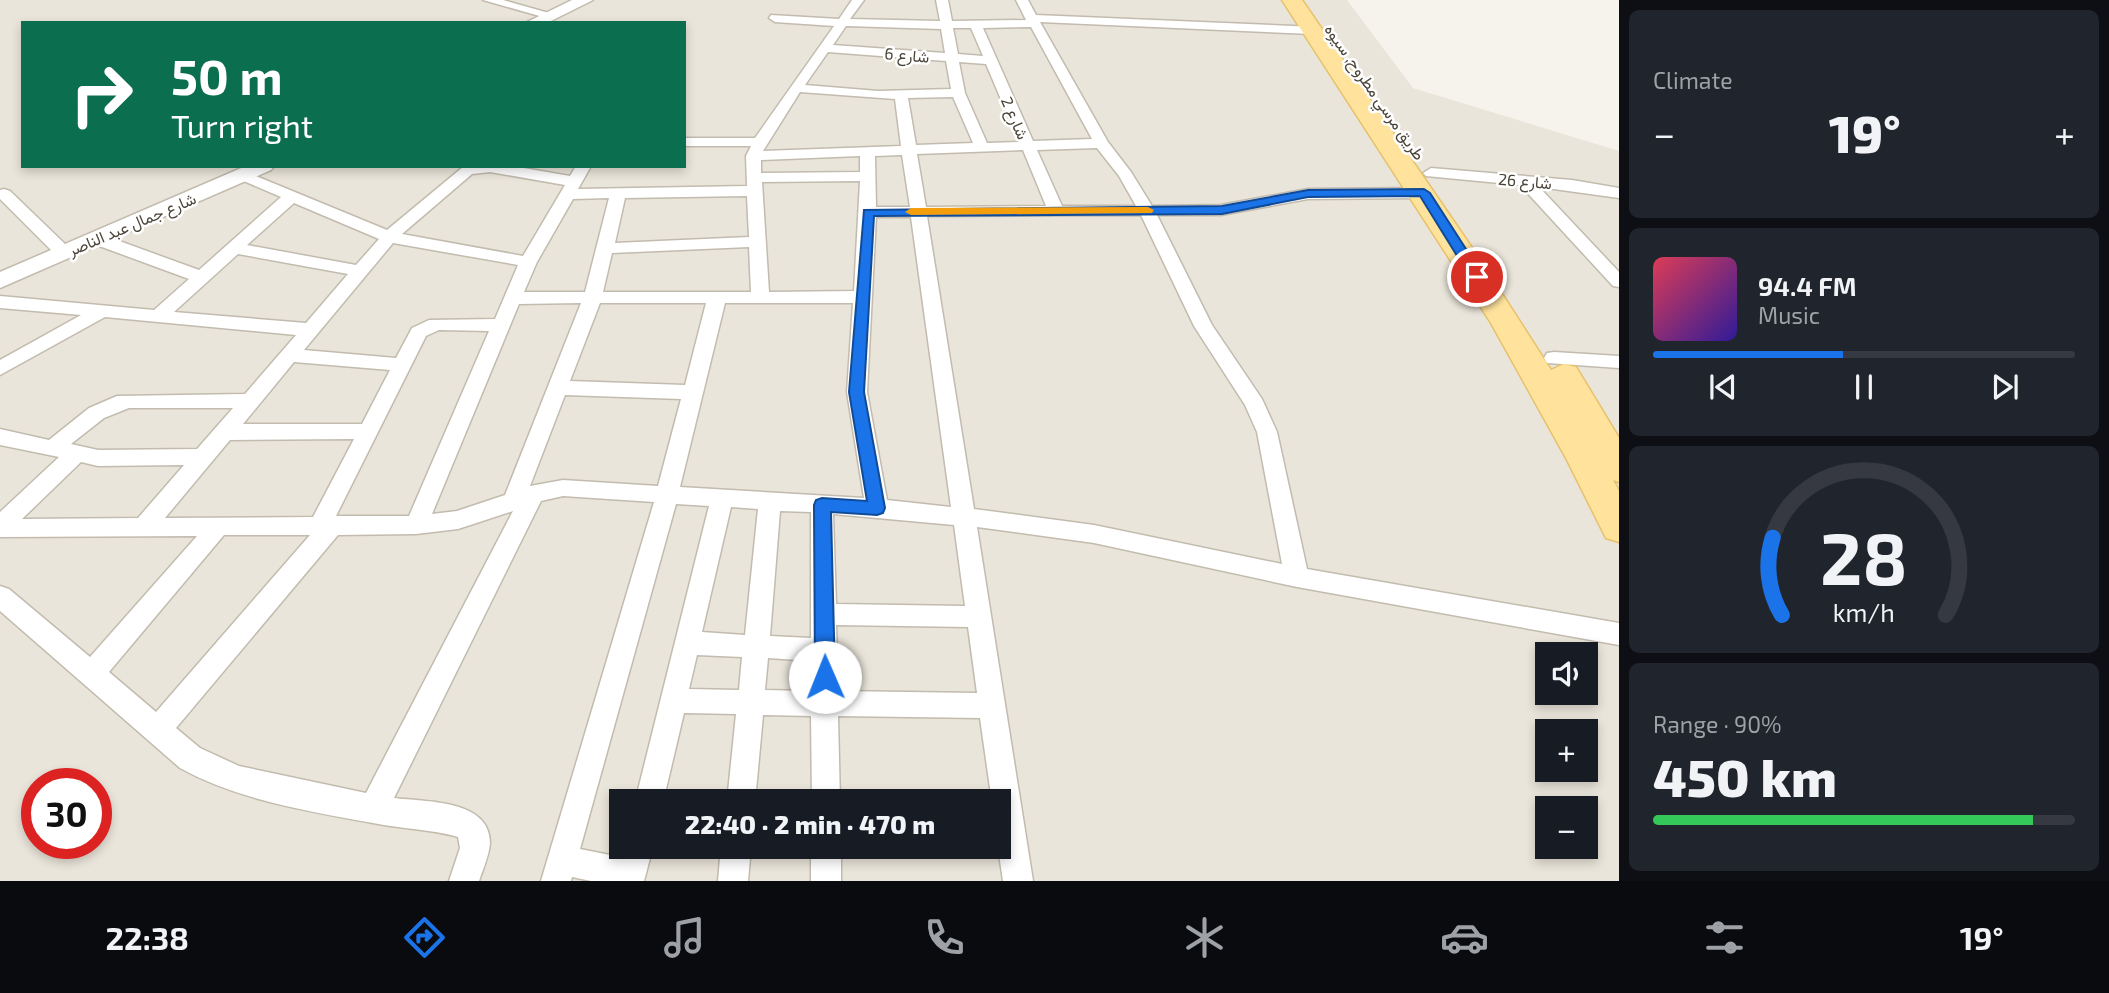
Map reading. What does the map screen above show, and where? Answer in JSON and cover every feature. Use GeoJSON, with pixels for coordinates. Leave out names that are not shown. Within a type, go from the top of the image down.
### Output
{"type":"FeatureCollection","features":[{"type":"Feature","properties":{"kind":"main road","name":"طريق مرسي مطروح, سيوه"},"geometry":{"type":"LineString","coordinates":[[1292,0],[1554,358],[1619,468]]}},
{"type":"Feature","properties":{"kind":"main road","name":"طريق مرسي مطروح, سيوه"},"geometry":{"type":"LineString","coordinates":[[1311,0],[1427,183],[1536,372],[1619,527]]}},
{"type":"Feature","properties":{"kind":"street"},"geometry":{"type":"LineString","coordinates":[[489,0],[549,19],[598,0]]}},
{"type":"Feature","properties":{"kind":"street"},"geometry":{"type":"LineString","coordinates":[[549,19],[585,0]]}},
{"type":"Feature","properties":{"kind":"street"},"geometry":{"type":"LineString","coordinates":[[760,297],[753,185],[755,149],[858,0]]}},
{"type":"Feature","properties":{"kind":"street"},"geometry":{"type":"LineString","coordinates":[[942,0],[958,93],[982,147]]}},
{"type":"Feature","properties":{"kind":"street"},"geometry":{"type":"LineString","coordinates":[[1022,0],[1101,143],[1126,175],[1147,210],[1186,296],[1255,404],[1267,432],[1297,578]]}},
{"type":"Feature","properties":{"kind":"street"},"geometry":{"type":"LineString","coordinates":[[775,18],[910,26],[1033,21],[1312,30]]}},
{"type":"Feature","properties":{"kind":"street","name":"شارع 2"},"geometry":{"type":"LineString","coordinates":[[976,25],[1056,211]]}},
{"type":"Feature","properties":{"kind":"street"},"geometry":{"type":"LineString","coordinates":[[910,26],[911,55]]}},
{"type":"Feature","properties":{"kind":"street","name":"شارع 6"},"geometry":{"type":"LineString","coordinates":[[825,48],[989,60]]}},
{"type":"Feature","properties":{"kind":"street"},"geometry":{"type":"LineString","coordinates":[[796,88],[856,94],[958,93]]}},
{"type":"Feature","properties":{"kind":"street"},"geometry":{"type":"LineString","coordinates":[[901,95],[1018,881]]}},
{"type":"Feature","properties":{"kind":"street"},"geometry":{"type":"LineString","coordinates":[[686,142],[755,149],[867,151],[1101,143]]}},
{"type":"Feature","properties":{"kind":"street"},"geometry":{"type":"LineString","coordinates":[[867,151],[868,212],[857,392],[877,508]]}},
{"type":"Feature","properties":{"kind":"street"},"geometry":{"type":"LineString","coordinates":[[144,527],[389,237],[468,170],[483,168]]}},
{"type":"Feature","properties":{"kind":"street"},"geometry":{"type":"LineString","coordinates":[[496,168],[577,181],[618,194],[868,176]]}},
{"type":"Feature","properties":{"kind":"street"},"geometry":{"type":"LineString","coordinates":[[242,171],[292,196],[389,237],[528,262]]}},
{"type":"Feature","properties":{"kind":"street","name":"شارع جمال عبد الناصر"},"geometry":{"type":"LineString","coordinates":[[0,281],[242,171]]}},
{"type":"Feature","properties":{"kind":"street","name":"شارع جمال عبد الناصر"},"geometry":{"type":"LineString","coordinates":[[0,272],[242,171]]}},
{"type":"Feature","properties":{"kind":"street"},"geometry":{"type":"LineString","coordinates":[[416,525],[528,262],[577,181]]}},
{"type":"Feature","properties":{"kind":"street"},"geometry":{"type":"LineString","coordinates":[[1525,181],[1619,282]]}},
{"type":"Feature","properties":{"kind":"street","name":"شارع 26"},"geometry":{"type":"LineString","coordinates":[[868,212],[1244,208],[1308,194],[1427,183],[1525,181],[1619,193]]}},
{"type":"Feature","properties":{"kind":"street"},"geometry":{"type":"LineString","coordinates":[[4,194],[58,247]]}},
{"type":"Feature","properties":{"kind":"street"},"geometry":{"type":"LineString","coordinates":[[373,809],[523,498],[559,388],[593,297],[618,194]]}},
{"type":"Feature","properties":{"kind":"street"},"geometry":{"type":"LineString","coordinates":[[158,317],[292,196]]}},
{"type":"Feature","properties":{"kind":"street"},"geometry":{"type":"LineString","coordinates":[[97,239],[201,277]]}},
{"type":"Feature","properties":{"kind":"street"},"geometry":{"type":"LineString","coordinates":[[605,248],[756,242]]}},
{"type":"Feature","properties":{"kind":"street"},"geometry":{"type":"LineString","coordinates":[[234,248],[361,271]]}},
{"type":"Feature","properties":{"kind":"street"},"geometry":{"type":"LineString","coordinates":[[633,867],[559,871],[667,495],[717,297]]}},
{"type":"Feature","properties":{"kind":"street"},"geometry":{"type":"LineString","coordinates":[[512,298],[864,297]]}},
{"type":"Feature","properties":{"kind":"street"},"geometry":{"type":"LineString","coordinates":[[0,302],[311,330]]}},
{"type":"Feature","properties":{"kind":"street"},"geometry":{"type":"LineString","coordinates":[[0,369],[102,312]]}},
{"type":"Feature","properties":{"kind":"street"},"geometry":{"type":"LineString","coordinates":[[157,730],[327,524],[368,431],[419,332],[430,326],[501,325]]}},
{"type":"Feature","properties":{"kind":"street"},"geometry":{"type":"LineString","coordinates":[[290,355],[402,365]]}},
{"type":"Feature","properties":{"kind":"street"},"geometry":{"type":"LineString","coordinates":[[1554,358],[1619,362]]}},
{"type":"Feature","properties":{"kind":"street"},"geometry":{"type":"LineString","coordinates":[[559,388],[693,392]]}},
{"type":"Feature","properties":{"kind":"street"},"geometry":{"type":"LineString","coordinates":[[51,450],[96,413],[114,403],[251,401]]}},
{"type":"Feature","properties":{"kind":"street"},"geometry":{"type":"LineString","coordinates":[[224,432],[368,431]]}},
{"type":"Feature","properties":{"kind":"street"},"geometry":{"type":"LineString","coordinates":[[1,438],[75,455],[122,459],[203,457]]}},
{"type":"Feature","properties":{"kind":"street"},"geometry":{"type":"LineString","coordinates":[[0,527],[75,455]]}},
{"type":"Feature","properties":{"kind":"street"},"geometry":{"type":"LineString","coordinates":[[0,527],[416,525],[458,520],[563,488],[877,508],[964,515],[1063,528],[1297,578],[1619,634]]}},
{"type":"Feature","properties":{"kind":"street"},"geometry":{"type":"LineString","coordinates":[[652,789],[722,499]]}},
{"type":"Feature","properties":{"kind":"street"},"geometry":{"type":"LineString","coordinates":[[742,789],[770,501]]}},
{"type":"Feature","properties":{"kind":"street"},"geometry":{"type":"LineString","coordinates":[[822,505],[826,789]]}},
{"type":"Feature","properties":{"kind":"street"},"geometry":{"type":"LineString","coordinates":[[92,673],[219,526]]}},
{"type":"Feature","properties":{"kind":"street"},"geometry":{"type":"LineString","coordinates":[[0,596],[190,758],[214,771],[239,780],[373,809],[461,822],[471,826],[475,834],[474,849],[464,881]]}},
{"type":"Feature","properties":{"kind":"street"},"geometry":{"type":"LineString","coordinates":[[824,614],[979,617]]}},
{"type":"Feature","properties":{"kind":"street"},"geometry":{"type":"LineString","coordinates":[[689,643],[825,650]]}},
{"type":"Feature","properties":{"kind":"street"},"geometry":{"type":"LineString","coordinates":[[675,701],[991,706]]}},
{"type":"Feature","properties":{"kind":"street"},"geometry":{"type":"LineString","coordinates":[[733,881],[735,859]]}},
{"type":"Feature","properties":{"kind":"street"},"geometry":{"type":"LineString","coordinates":[[826,859],[826,881]]}},
{"type":"Feature","properties":{"kind":"shaded area"},"geometry":{"type":"Polygon","coordinates":[[[0,0],[1347,0],[1413,88],[1619,151],[1619,881],[0,881],[0,0]]]}},
{"type":"Feature","properties":{"kind":"slow traffic"},"geometry":{"type":"LineString","coordinates":[[911,212],[1148,210]]}},
{"type":"Feature","properties":{"kind":"route"},"geometry":{"type":"LineString","coordinates":[[825,677],[822,505],[877,508],[860,422],[857,392],[868,212],[1222,210],[1261,205],[1308,194],[1424,193],[1477,277]]}}]}
